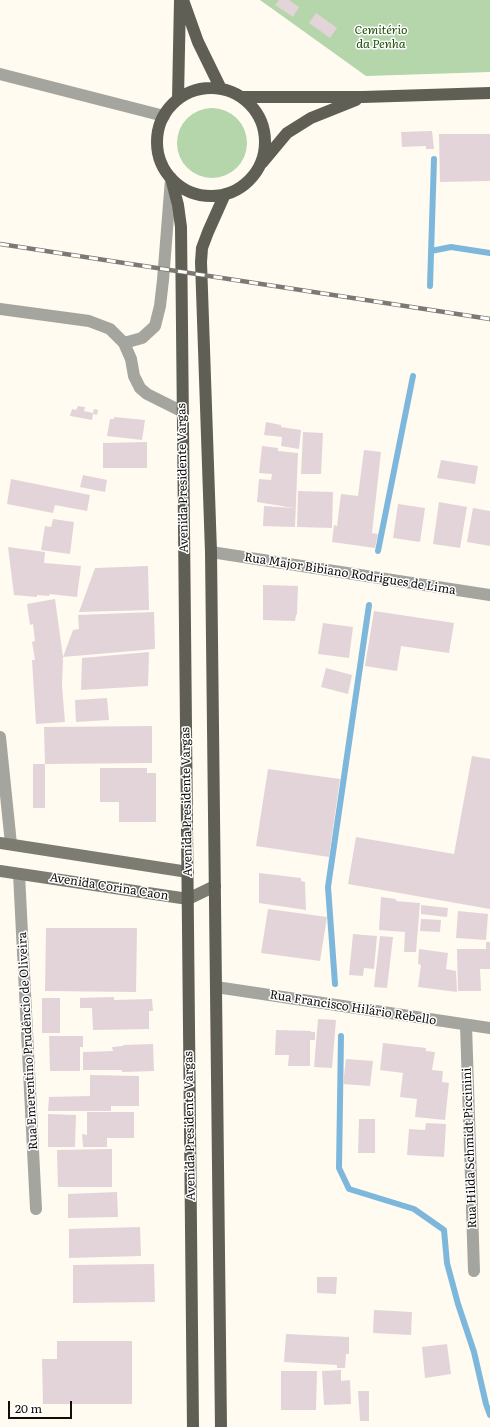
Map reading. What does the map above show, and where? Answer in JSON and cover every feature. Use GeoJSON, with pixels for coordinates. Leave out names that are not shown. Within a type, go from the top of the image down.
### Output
{"type":"FeatureCollection","features":[{"type":"Feature","properties":{"kind":"main road"},"geometry":{"type":"LineString","coordinates":[[178,99],[180,0]]}},
{"type":"Feature","properties":{"kind":"main road"},"geometry":{"type":"LineString","coordinates":[[183,0],[198,42],[221,89]]}},
{"type":"Feature","properties":{"kind":"main road"},"geometry":{"type":"LineString","coordinates":[[259,167],[264,152],[265,137],[261,121],[253,108],[242,97],[221,89],[206,88],[191,92],[178,99],[164,116],[158,132],[157,148],[162,164],[171,178],[182,188],[196,194],[210,196],[225,194],[239,189],[250,179],[287,134],[311,118],[363,97]]}},
{"type":"Feature","properties":{"kind":"main road"},"geometry":{"type":"LineString","coordinates":[[242,97],[363,97],[490,93]]}},
{"type":"Feature","properties":{"kind":"main road","name":"Avenida Presidente Vargas"},"geometry":{"type":"LineString","coordinates":[[171,178],[178,205],[181,227],[193,1427]]}},
{"type":"Feature","properties":{"kind":"main road","name":"Avenida Presidente Vargas"},"geometry":{"type":"LineString","coordinates":[[221,1427],[211,552],[200,262],[202,248],[225,194]]}},
{"type":"Feature","properties":{"kind":"main road"},"geometry":{"type":"LineString","coordinates":[[5,844],[188,872]]}},
{"type":"Feature","properties":{"kind":"main road","name":"Avenida Corina Caon"},"geometry":{"type":"LineString","coordinates":[[0,871],[188,899]]}},
{"type":"Feature","properties":{"kind":"main road"},"geometry":{"type":"LineString","coordinates":[[188,899],[215,886]]}},
{"type":"Feature","properties":{"kind":"street"},"geometry":{"type":"LineString","coordinates":[[0,74],[164,116]]}},
{"type":"Feature","properties":{"kind":"street"},"geometry":{"type":"LineString","coordinates":[[124,343],[142,338],[155,326],[160,306],[163,280],[171,178]]}},
{"type":"Feature","properties":{"kind":"street"},"geometry":{"type":"LineString","coordinates":[[0,309],[89,321],[110,329],[124,343],[131,359],[134,376],[140,388],[147,394],[183,412]]}},
{"type":"Feature","properties":{"kind":"street","name":"Rua Major Bibiano Rodrigues de Lima"},"geometry":{"type":"LineString","coordinates":[[211,552],[490,595]]}},
{"type":"Feature","properties":{"kind":"street"},"geometry":{"type":"LineString","coordinates":[[0,737],[5,844]]}},
{"type":"Feature","properties":{"kind":"street","name":"Rua Emerentino Prudêncio de Oliveira"},"geometry":{"type":"LineString","coordinates":[[20,874],[36,1209]]}},
{"type":"Feature","properties":{"kind":"street","name":"Rua Francisco Hilário Rebello"},"geometry":{"type":"LineString","coordinates":[[216,987],[490,1028]]}},
{"type":"Feature","properties":{"kind":"street","name":"Rua Hilda Schmidt Piccinini"},"geometry":{"type":"LineString","coordinates":[[466,1025],[474,1271]]}},
{"type":"Feature","properties":{"kind":"green space","name":"Cemitério da Penha"},"geometry":{"type":"Polygon","coordinates":[[[260,0],[490,0],[490,72],[366,76],[260,0]]]}},
{"type":"Feature","properties":{"kind":"green space"},"geometry":{"type":"Polygon","coordinates":[[[212,108],[225,111],[237,118],[244,130],[247,143],[244,156],[237,168],[225,175],[212,178],[199,175],[187,168],[180,156],[177,143],[180,130],[187,118],[199,111],[212,108]]]}},
{"type":"Feature","properties":{"kind":"building"},"geometry":{"type":"Polygon","coordinates":[[[279,0],[289,0],[299,7],[293,17],[275,5],[279,0]]]}},
{"type":"Feature","properties":{"kind":"building"},"geometry":{"type":"Polygon","coordinates":[[[316,13],[337,28],[330,38],[309,23],[316,13]]]}},
{"type":"Feature","properties":{"kind":"building"},"geometry":{"type":"Polygon","coordinates":[[[432,131],[434,149],[426,149],[426,146],[402,147],[401,132],[432,131]]]}},
{"type":"Feature","properties":{"kind":"building"},"geometry":{"type":"Polygon","coordinates":[[[439,134],[490,134],[490,181],[440,182],[439,134]]]}},
{"type":"Feature","properties":{"kind":"building"},"geometry":{"type":"Polygon","coordinates":[[[78,406],[85,407],[84,411],[93,413],[94,409],[98,410],[97,415],[93,414],[92,420],[70,416],[72,409],[76,410],[78,406]]]}},
{"type":"Feature","properties":{"kind":"building"},"geometry":{"type":"Polygon","coordinates":[[[114,417],[145,420],[142,440],[107,436],[110,419],[114,419],[114,417]]]}},
{"type":"Feature","properties":{"kind":"building"},"geometry":{"type":"Polygon","coordinates":[[[266,422],[281,425],[281,427],[301,430],[299,449],[281,446],[282,437],[264,435],[266,422]]]}},
{"type":"Feature","properties":{"kind":"building"},"geometry":{"type":"Polygon","coordinates":[[[303,432],[323,433],[321,474],[301,474],[303,432]]]}},
{"type":"Feature","properties":{"kind":"building"},"geometry":{"type":"Polygon","coordinates":[[[147,442],[147,468],[103,468],[103,443],[147,442]]]}},
{"type":"Feature","properties":{"kind":"building"},"geometry":{"type":"Polygon","coordinates":[[[262,446],[278,448],[278,451],[298,453],[295,527],[263,526],[264,506],[294,508],[257,502],[259,479],[271,480],[272,474],[259,473],[262,446]]]}},
{"type":"Feature","properties":{"kind":"building"},"geometry":{"type":"Polygon","coordinates":[[[364,450],[381,452],[372,533],[378,534],[375,548],[332,542],[334,525],[337,526],[341,494],[358,496],[364,450]]]}},
{"type":"Feature","properties":{"kind":"building"},"geometry":{"type":"Polygon","coordinates":[[[441,460],[478,466],[475,484],[437,478],[441,460]]]}},
{"type":"Feature","properties":{"kind":"building"},"geometry":{"type":"Polygon","coordinates":[[[83,475],[107,480],[105,492],[80,487],[83,475]]]}},
{"type":"Feature","properties":{"kind":"building"},"geometry":{"type":"Polygon","coordinates":[[[11,479],[90,495],[87,511],[55,505],[53,513],[7,504],[11,479]]]}},
{"type":"Feature","properties":{"kind":"building"},"geometry":{"type":"Polygon","coordinates":[[[298,491],[333,492],[332,528],[297,527],[298,491]]]}},
{"type":"Feature","properties":{"kind":"building"},"geometry":{"type":"Polygon","coordinates":[[[439,502],[467,507],[460,548],[433,544],[439,502]]]}},
{"type":"Feature","properties":{"kind":"building"},"geometry":{"type":"Polygon","coordinates":[[[398,504],[425,508],[420,542],[393,538],[398,504]]]}},
{"type":"Feature","properties":{"kind":"building"},"geometry":{"type":"Polygon","coordinates":[[[473,508],[490,511],[490,546],[467,542],[473,508]]]}},
{"type":"Feature","properties":{"kind":"building"},"geometry":{"type":"Polygon","coordinates":[[[53,519],[74,522],[70,554],[41,550],[45,526],[51,527],[53,519]]]}},
{"type":"Feature","properties":{"kind":"building"},"geometry":{"type":"Polygon","coordinates":[[[8,547],[45,552],[44,563],[81,566],[77,597],[50,594],[49,596],[37,595],[37,597],[14,595],[8,547]]]}},
{"type":"Feature","properties":{"kind":"building"},"geometry":{"type":"Polygon","coordinates":[[[148,566],[149,610],[79,612],[95,568],[148,566]]]}},
{"type":"Feature","properties":{"kind":"building"},"geometry":{"type":"Polygon","coordinates":[[[263,585],[298,586],[297,614],[295,621],[263,620],[263,585]]]}},
{"type":"Feature","properties":{"kind":"building"},"geometry":{"type":"Polygon","coordinates":[[[55,599],[63,657],[62,686],[65,722],[36,724],[32,660],[35,660],[32,642],[35,641],[33,624],[30,625],[27,604],[55,599]]]}},
{"type":"Feature","properties":{"kind":"building"},"geometry":{"type":"Polygon","coordinates":[[[374,611],[454,623],[449,653],[401,646],[397,671],[365,666],[374,611]]]}},
{"type":"Feature","properties":{"kind":"building"},"geometry":{"type":"Polygon","coordinates":[[[154,612],[155,649],[63,657],[73,630],[79,629],[78,615],[154,612]]]}},
{"type":"Feature","properties":{"kind":"building"},"geometry":{"type":"Polygon","coordinates":[[[323,623],[353,627],[349,658],[318,654],[323,623]]]}},
{"type":"Feature","properties":{"kind":"building"},"geometry":{"type":"Polygon","coordinates":[[[149,652],[148,686],[81,690],[82,658],[149,652]]]}},
{"type":"Feature","properties":{"kind":"building"},"geometry":{"type":"Polygon","coordinates":[[[326,668],[352,675],[348,694],[321,687],[326,668]]]}},
{"type":"Feature","properties":{"kind":"building"},"geometry":{"type":"Polygon","coordinates":[[[107,698],[109,720],[76,722],[75,700],[107,698]]]}},
{"type":"Feature","properties":{"kind":"building"},"geometry":{"type":"Polygon","coordinates":[[[152,726],[152,763],[45,764],[44,727],[152,726]]]}},
{"type":"Feature","properties":{"kind":"building"},"geometry":{"type":"Polygon","coordinates":[[[472,756],[490,759],[490,909],[348,884],[356,837],[454,854],[472,756]]]}},
{"type":"Feature","properties":{"kind":"building"},"geometry":{"type":"Polygon","coordinates":[[[33,764],[45,764],[45,808],[33,808],[33,764]]]}},
{"type":"Feature","properties":{"kind":"building"},"geometry":{"type":"Polygon","coordinates":[[[100,768],[147,768],[147,773],[156,773],[156,822],[119,822],[119,802],[100,802],[100,768]]]}},
{"type":"Feature","properties":{"kind":"building"},"geometry":{"type":"Polygon","coordinates":[[[268,769],[340,779],[329,857],[256,846],[268,769]]]}},
{"type":"Feature","properties":{"kind":"building"},"geometry":{"type":"Polygon","coordinates":[[[259,873],[301,878],[301,881],[305,882],[306,910],[259,903],[259,873]]]}},
{"type":"Feature","properties":{"kind":"building"},"geometry":{"type":"Polygon","coordinates":[[[381,897],[396,899],[396,901],[420,903],[416,952],[404,952],[405,932],[379,930],[381,897]]]}},
{"type":"Feature","properties":{"kind":"building"},"geometry":{"type":"Polygon","coordinates":[[[421,905],[448,908],[447,917],[421,914],[421,905]]]}},
{"type":"Feature","properties":{"kind":"building"},"geometry":{"type":"Polygon","coordinates":[[[268,909],[327,917],[320,961],[261,953],[268,909]]]}},
{"type":"Feature","properties":{"kind":"building"},"geometry":{"type":"Polygon","coordinates":[[[458,911],[488,914],[486,940],[456,938],[458,911]]]}},
{"type":"Feature","properties":{"kind":"building"},"geometry":{"type":"Polygon","coordinates":[[[421,919],[441,920],[440,932],[420,931],[421,919]]]}},
{"type":"Feature","properties":{"kind":"building"},"geometry":{"type":"Polygon","coordinates":[[[46,928],[137,928],[136,992],[45,991],[46,928]]]}},
{"type":"Feature","properties":{"kind":"building"},"geometry":{"type":"Polygon","coordinates":[[[353,934],[377,936],[374,969],[364,968],[363,976],[349,975],[353,934]]]}},
{"type":"Feature","properties":{"kind":"building"},"geometry":{"type":"Polygon","coordinates":[[[380,936],[393,937],[387,988],[374,987],[380,936]]]}},
{"type":"Feature","properties":{"kind":"building"},"geometry":{"type":"Polygon","coordinates":[[[486,942],[490,942],[490,969],[480,969],[481,991],[458,991],[457,949],[486,949],[486,942]]]}},
{"type":"Feature","properties":{"kind":"building"},"geometry":{"type":"Polygon","coordinates":[[[419,949],[448,953],[446,969],[456,971],[457,992],[418,987],[421,965],[418,964],[419,949]]]}},
{"type":"Feature","properties":{"kind":"building"},"geometry":{"type":"Polygon","coordinates":[[[114,997],[114,1000],[152,999],[153,1011],[149,1011],[149,1029],[93,1030],[92,1008],[80,1008],[80,998],[114,997]]]}},
{"type":"Feature","properties":{"kind":"building"},"geometry":{"type":"Polygon","coordinates":[[[42,998],[60,998],[60,1033],[42,1033],[42,998]]]}},
{"type":"Feature","properties":{"kind":"building"},"geometry":{"type":"Polygon","coordinates":[[[318,1019],[336,1020],[332,1068],[314,1067],[318,1019]]]}},
{"type":"Feature","properties":{"kind":"building"},"geometry":{"type":"Polygon","coordinates":[[[276,1030],[315,1032],[315,1040],[310,1040],[310,1066],[288,1066],[289,1055],[275,1055],[276,1030]]]}},
{"type":"Feature","properties":{"kind":"building"},"geometry":{"type":"Polygon","coordinates":[[[49,1036],[83,1036],[83,1047],[80,1047],[80,1071],[50,1071],[49,1036]]]}},
{"type":"Feature","properties":{"kind":"building"},"geometry":{"type":"Polygon","coordinates":[[[383,1043],[426,1048],[426,1051],[435,1052],[432,1070],[443,1071],[442,1082],[449,1083],[445,1120],[415,1117],[417,1099],[400,1097],[403,1073],[380,1070],[383,1043]]]}},
{"type":"Feature","properties":{"kind":"building"},"geometry":{"type":"Polygon","coordinates":[[[153,1044],[154,1071],[122,1072],[122,1070],[83,1070],[83,1052],[113,1051],[112,1047],[123,1045],[153,1044]]]}},
{"type":"Feature","properties":{"kind":"building"},"geometry":{"type":"Polygon","coordinates":[[[346,1059],[373,1061],[370,1086],[343,1084],[346,1059]]]}},
{"type":"Feature","properties":{"kind":"building"},"geometry":{"type":"Polygon","coordinates":[[[90,1075],[139,1076],[139,1106],[111,1106],[111,1111],[48,1111],[49,1097],[90,1096],[90,1075]]]}},
{"type":"Feature","properties":{"kind":"building"},"geometry":{"type":"Polygon","coordinates":[[[87,1112],[134,1112],[134,1138],[107,1138],[107,1147],[83,1147],[82,1134],[87,1135],[87,1112]]]}},
{"type":"Feature","properties":{"kind":"building"},"geometry":{"type":"Polygon","coordinates":[[[48,1114],[76,1115],[75,1147],[48,1147],[48,1114]]]}},
{"type":"Feature","properties":{"kind":"building"},"geometry":{"type":"Polygon","coordinates":[[[359,1119],[375,1119],[375,1153],[358,1153],[359,1119]]]}},
{"type":"Feature","properties":{"kind":"building"},"geometry":{"type":"Polygon","coordinates":[[[426,1123],[446,1124],[444,1157],[407,1155],[409,1129],[425,1130],[426,1123]]]}},
{"type":"Feature","properties":{"kind":"building"},"geometry":{"type":"Polygon","coordinates":[[[112,1149],[112,1187],[58,1187],[57,1150],[112,1149]]]}},
{"type":"Feature","properties":{"kind":"building"},"geometry":{"type":"Polygon","coordinates":[[[117,1192],[118,1217],[68,1218],[68,1194],[117,1192]]]}},
{"type":"Feature","properties":{"kind":"building"},"geometry":{"type":"Polygon","coordinates":[[[140,1227],[141,1256],[69,1258],[69,1229],[140,1227]]]}},
{"type":"Feature","properties":{"kind":"building"},"geometry":{"type":"Polygon","coordinates":[[[154,1264],[155,1302],[73,1303],[73,1265],[154,1264]]]}},
{"type":"Feature","properties":{"kind":"building"},"geometry":{"type":"Polygon","coordinates":[[[317,1277],[337,1277],[336,1294],[317,1293],[317,1277]]]}},
{"type":"Feature","properties":{"kind":"building"},"geometry":{"type":"Polygon","coordinates":[[[374,1310],[412,1312],[411,1335],[373,1333],[374,1310]]]}},
{"type":"Feature","properties":{"kind":"building"},"geometry":{"type":"Polygon","coordinates":[[[286,1334],[349,1337],[349,1354],[346,1354],[345,1368],[337,1368],[337,1365],[284,1362],[286,1334]]]}},
{"type":"Feature","properties":{"kind":"building"},"geometry":{"type":"Polygon","coordinates":[[[57,1341],[132,1341],[132,1404],[43,1404],[42,1359],[57,1359],[57,1341]]]}},
{"type":"Feature","properties":{"kind":"building"},"geometry":{"type":"Polygon","coordinates":[[[447,1344],[451,1374],[425,1378],[422,1347],[447,1344]]]}},
{"type":"Feature","properties":{"kind":"building"},"geometry":{"type":"Polygon","coordinates":[[[341,1370],[341,1381],[350,1380],[351,1404],[324,1405],[322,1371],[341,1370]]]}},
{"type":"Feature","properties":{"kind":"building"},"geometry":{"type":"Polygon","coordinates":[[[281,1371],[317,1371],[316,1410],[281,1410],[281,1371]]]}},
{"type":"Feature","properties":{"kind":"building"},"geometry":{"type":"Polygon","coordinates":[[[358,1391],[369,1391],[369,1421],[360,1421],[358,1391]]]}},
{"type":"Feature","properties":{"kind":"waterway"},"geometry":{"type":"LineString","coordinates":[[430,286],[434,159]]}},
{"type":"Feature","properties":{"kind":"waterway"},"geometry":{"type":"LineString","coordinates":[[431,251],[451,247],[490,253]]}},
{"type":"Feature","properties":{"kind":"waterway"},"geometry":{"type":"LineString","coordinates":[[378,551],[413,376]]}},
{"type":"Feature","properties":{"kind":"waterway"},"geometry":{"type":"LineString","coordinates":[[335,984],[328,887],[369,605]]}},
{"type":"Feature","properties":{"kind":"waterway"},"geometry":{"type":"LineString","coordinates":[[341,1036],[339,1168],[349,1189],[414,1209],[444,1230],[447,1263],[458,1304],[474,1352],[490,1415]]}},
{"type":"Feature","properties":{"kind":"railway"},"geometry":{"type":"LineString","coordinates":[[0,244],[490,319]]}}]}
